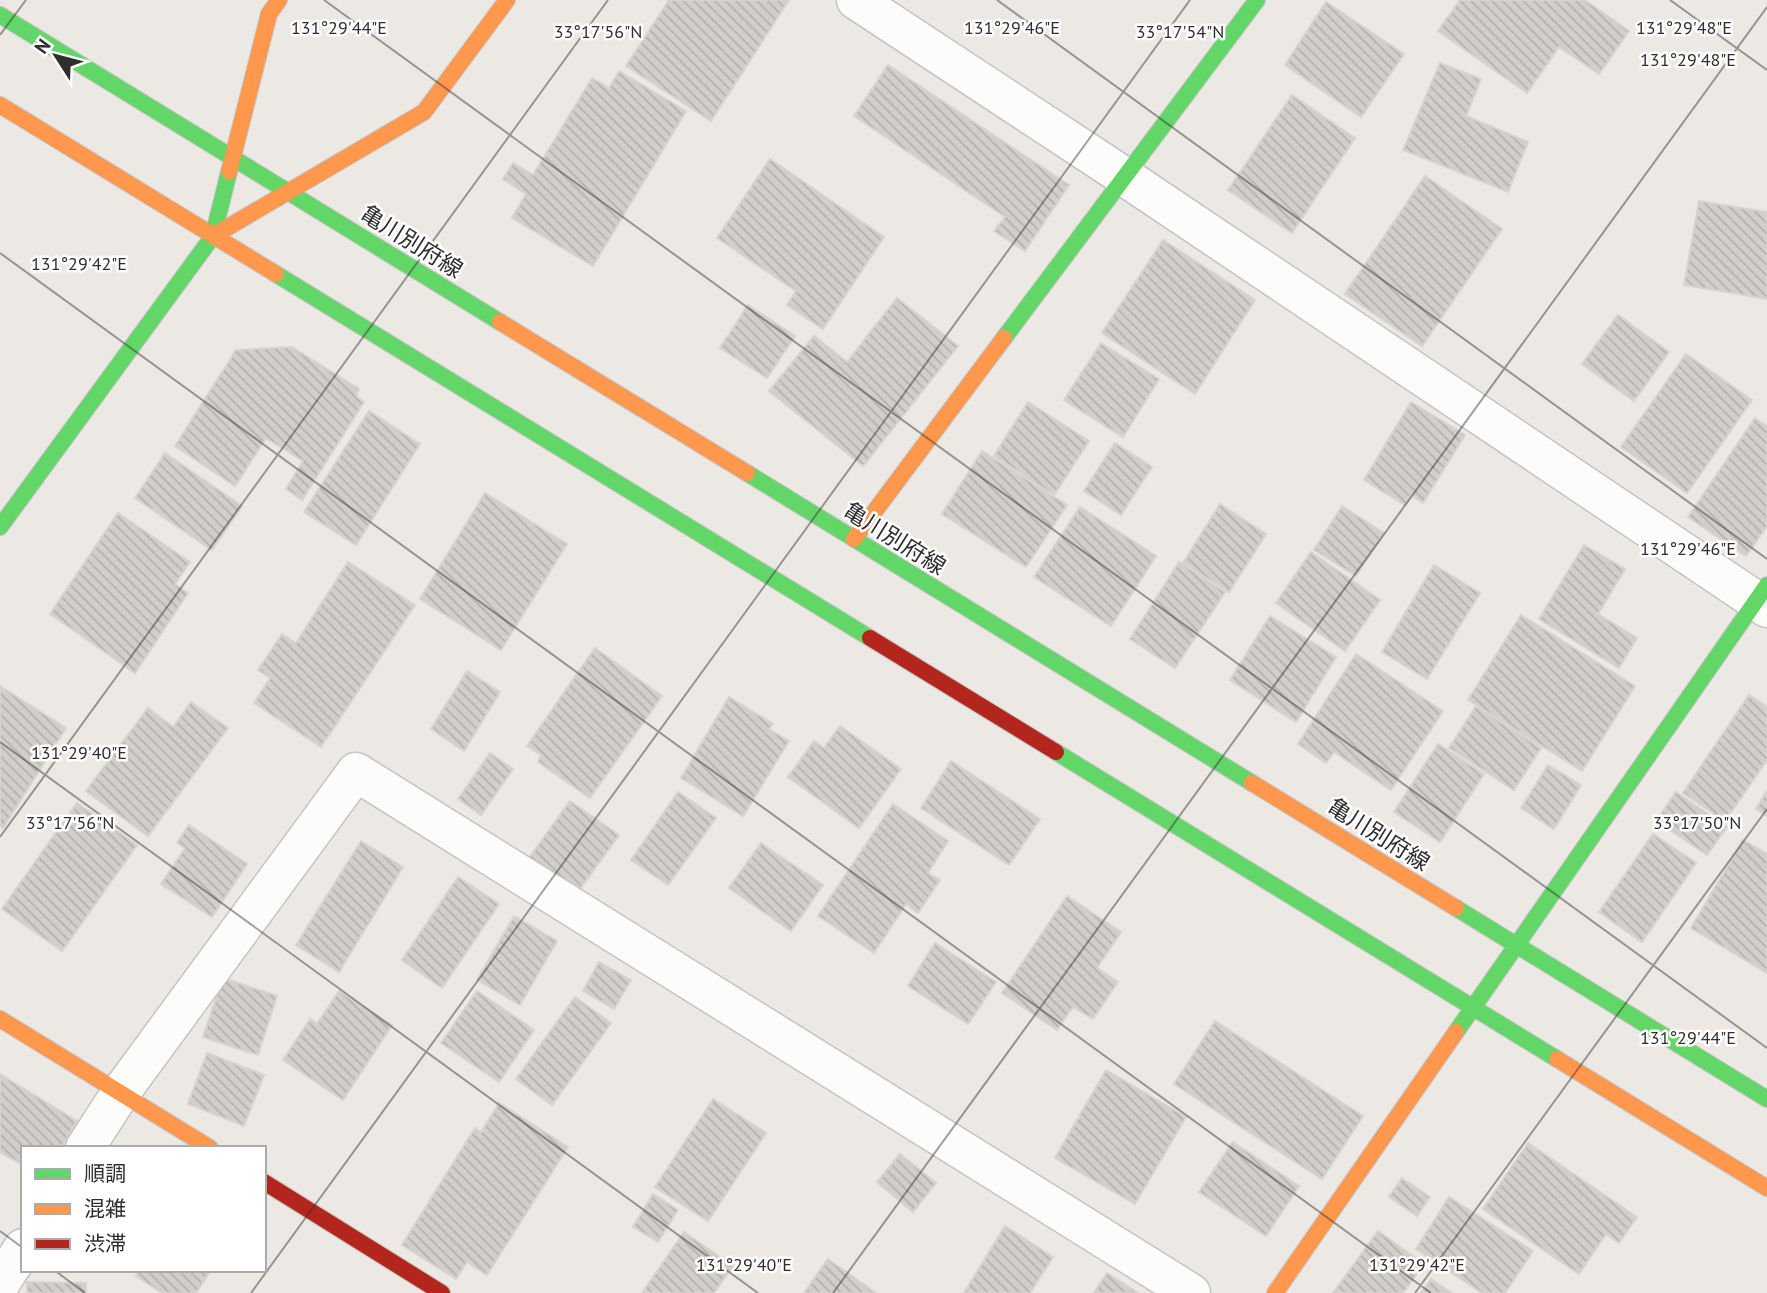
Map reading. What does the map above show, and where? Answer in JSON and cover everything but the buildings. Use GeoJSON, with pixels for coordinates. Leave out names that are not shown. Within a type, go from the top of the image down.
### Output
{"type":"FeatureCollection","features":[{"type":"Feature","properties":{"kind":"main road"},"geometry":{"type":"LineString","coordinates":[[0,527],[213,236],[269,14],[279,0]]}},
{"type":"Feature","properties":{"kind":"main road"},"geometry":{"type":"LineString","coordinates":[[213,236],[424,112],[507,0]]}},
{"type":"Feature","properties":{"kind":"main road"},"geometry":{"type":"LineString","coordinates":[[854,539],[1256,0]]}},
{"type":"Feature","properties":{"kind":"main road","name":"亀川別府線"},"geometry":{"type":"LineString","coordinates":[[0,15],[1767,1100]]}},
{"type":"Feature","properties":{"kind":"main road"},"geometry":{"type":"LineString","coordinates":[[0,105],[1767,1188]]}},
{"type":"Feature","properties":{"kind":"main road"},"geometry":{"type":"LineString","coordinates":[[1275,1293],[1516,946],[1763,598]]}},
{"type":"Feature","properties":{"kind":"main road"},"geometry":{"type":"LineString","coordinates":[[0,1019],[207,1146]]}},
{"type":"Feature","properties":{"kind":"main road"},"geometry":{"type":"LineString","coordinates":[[266,1183],[442,1293]]}},
{"type":"Feature","properties":{"kind":"street"},"geometry":{"type":"LineString","coordinates":[[856,0],[1763,598]]}},
{"type":"Feature","properties":{"kind":"street"},"geometry":{"type":"LineString","coordinates":[[86,1146],[121,1092],[356,772],[1191,1293]]}},
{"type":"Feature","properties":{"kind":"street"},"geometry":{"type":"LineString","coordinates":[[0,1284],[21,1251]]}},
{"type":"Feature","properties":{"kind":"traffic: fast"},"geometry":{"type":"LineString","coordinates":[[1004,338],[1257,0]]}},
{"type":"Feature","properties":{"kind":"traffic: fast"},"geometry":{"type":"LineString","coordinates":[[0,15],[500,322]]}},
{"type":"Feature","properties":{"kind":"traffic: fast"},"geometry":{"type":"LineString","coordinates":[[0,527],[213,236],[229,172]]}},
{"type":"Feature","properties":{"kind":"traffic: fast"},"geometry":{"type":"LineString","coordinates":[[276,274],[870,638]]}},
{"type":"Feature","properties":{"kind":"traffic: fast"},"geometry":{"type":"LineString","coordinates":[[747,473],[1252,783]]}},
{"type":"Feature","properties":{"kind":"traffic: fast"},"geometry":{"type":"LineString","coordinates":[[1456,1032],[1767,585]]}},
{"type":"Feature","properties":{"kind":"traffic: fast"},"geometry":{"type":"LineString","coordinates":[[1056,752],[1557,1059]]}},
{"type":"Feature","properties":{"kind":"traffic: fast"},"geometry":{"type":"LineString","coordinates":[[1456,908],[1767,1099]]}},
{"type":"Feature","properties":{"kind":"traffic: slow"},"geometry":{"type":"LineString","coordinates":[[229,172],[269,14],[279,0]]}},
{"type":"Feature","properties":{"kind":"traffic: slow"},"geometry":{"type":"LineString","coordinates":[[213,236],[424,112],[507,0]]}},
{"type":"Feature","properties":{"kind":"traffic: slow"},"geometry":{"type":"LineString","coordinates":[[0,105],[276,274]]}},
{"type":"Feature","properties":{"kind":"traffic: slow"},"geometry":{"type":"LineString","coordinates":[[500,322],[747,473]]}},
{"type":"Feature","properties":{"kind":"traffic: slow"},"geometry":{"type":"LineString","coordinates":[[854,539],[1004,338]]}},
{"type":"Feature","properties":{"kind":"traffic: slow"},"geometry":{"type":"LineString","coordinates":[[1252,783],[1456,908]]}},
{"type":"Feature","properties":{"kind":"traffic: slow"},"geometry":{"type":"LineString","coordinates":[[0,1019],[207,1146]]}},
{"type":"Feature","properties":{"kind":"traffic: slow"},"geometry":{"type":"LineString","coordinates":[[1275,1293],[1456,1032]]}},
{"type":"Feature","properties":{"kind":"traffic: slow"},"geometry":{"type":"LineString","coordinates":[[1557,1059],[1767,1188]]}},
{"type":"Feature","properties":{"kind":"traffic: jam"},"geometry":{"type":"LineString","coordinates":[[870,638],[1056,752]]}},
{"type":"Feature","properties":{"kind":"traffic: jam"},"geometry":{"type":"LineString","coordinates":[[266,1183],[442,1293]]}}]}
